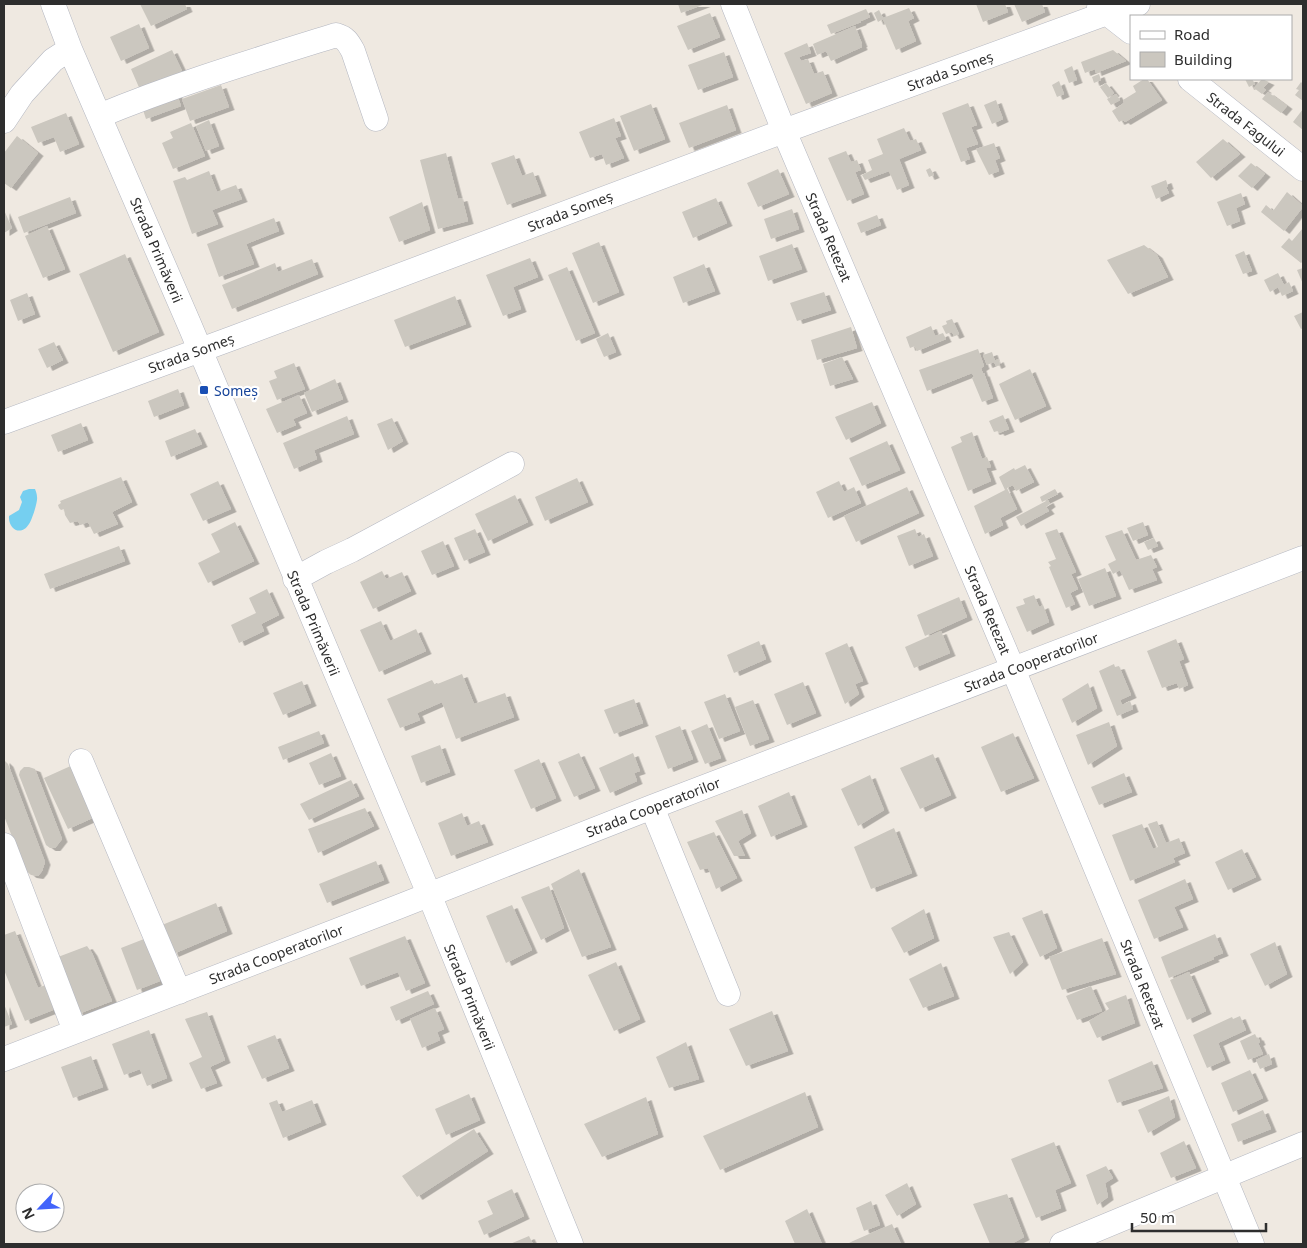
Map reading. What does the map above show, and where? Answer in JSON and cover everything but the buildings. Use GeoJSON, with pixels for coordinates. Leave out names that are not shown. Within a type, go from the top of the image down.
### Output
{"type":"FeatureCollection","features":[{"type":"Feature","properties":{"kind":"street","name":"Strada Primăverii"},"geometry":{"type":"LineString","coordinates":[[53,4],[70,49],[200,350],[428,894],[571,1244]]}},
{"type":"Feature","properties":{"kind":"street","name":"Strada Retezat"},"geometry":{"type":"LineString","coordinates":[[733,4],[784,131],[1013,669],[1252,1244]]}},
{"type":"Feature","properties":{"kind":"street","name":"Strada Someș"},"geometry":{"type":"LineString","coordinates":[[4,422],[784,131],[1101,9],[1138,4]]}},
{"type":"Feature","properties":{"kind":"street"},"geometry":{"type":"LineString","coordinates":[[1101,9],[1130,31]]}},
{"type":"Feature","properties":{"kind":"street"},"geometry":{"type":"LineString","coordinates":[[99,116],[132,102],[196,80],[336,35],[343,37],[353,51],[376,119]]}},
{"type":"Feature","properties":{"kind":"street"},"geometry":{"type":"LineString","coordinates":[[4,121],[22,94],[53,60],[70,49]]}},
{"type":"Feature","properties":{"kind":"street","name":"Strada Fagului"},"geometry":{"type":"LineString","coordinates":[[1191,80],[1303,169]]}},
{"type":"Feature","properties":{"kind":"street"},"geometry":{"type":"LineString","coordinates":[[295,578],[352,550],[512,464]]}},
{"type":"Feature","properties":{"kind":"street","name":"Strada Cooperatorilor"},"geometry":{"type":"LineString","coordinates":[[4,1059],[652,807],[1303,558]]}},
{"type":"Feature","properties":{"kind":"street"},"geometry":{"type":"LineString","coordinates":[[81,761],[179,992]]}},
{"type":"Feature","properties":{"kind":"street"},"geometry":{"type":"LineString","coordinates":[[652,807],[728,994]]}},
{"type":"Feature","properties":{"kind":"street"},"geometry":{"type":"LineString","coordinates":[[4,845],[75,1031]]}},
{"type":"Feature","properties":{"kind":"street"},"geometry":{"type":"LineString","coordinates":[[1062,1244],[1303,1144]]}},
{"type":"Feature","properties":{"kind":"water"},"geometry":{"type":"Polygon","coordinates":[[[35,489],[37,502],[30,522],[26,528],[19,531],[11,525],[9,516],[19,510],[22,502],[20,497],[23,491],[35,489]]]}},
{"type":"Feature","properties":{"kind":"place","name":"Someș"},"geometry":{"type":"Point","coordinates":[204,390]}}]}
